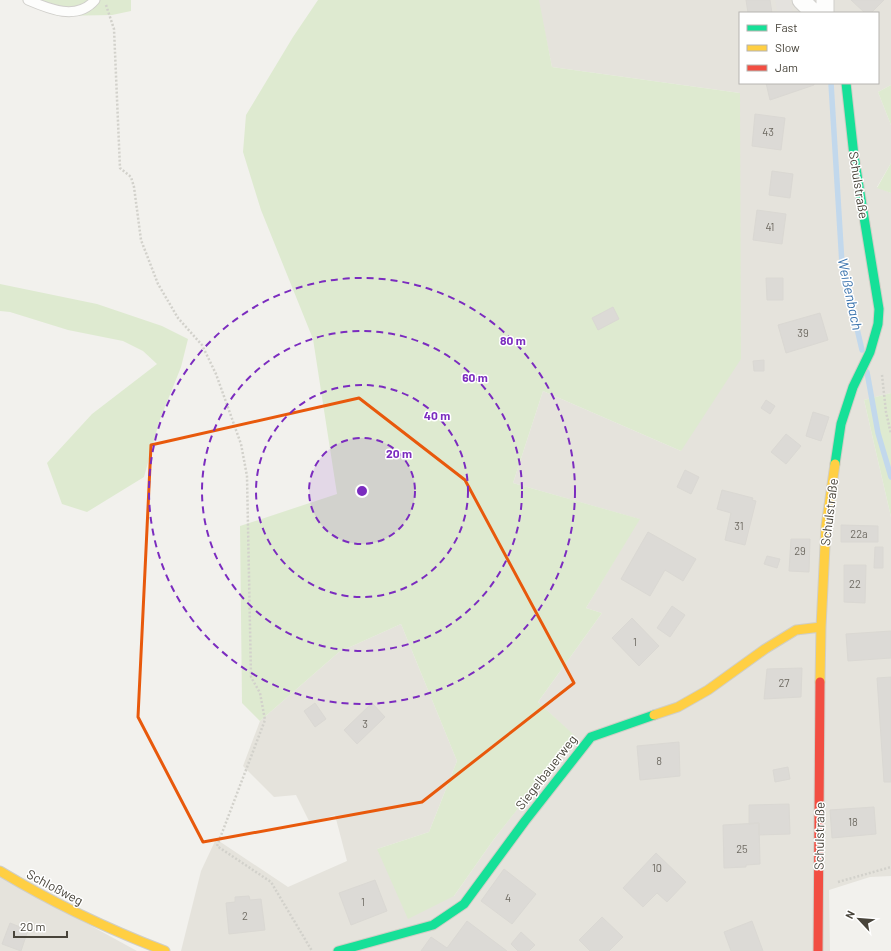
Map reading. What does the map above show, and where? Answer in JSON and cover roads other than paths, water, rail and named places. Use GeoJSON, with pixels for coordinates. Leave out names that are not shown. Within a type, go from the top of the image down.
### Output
{"type":"FeatureCollection","features":[{"type":"Feature","properties":{"kind":"street"},"geometry":{"type":"LineString","coordinates":[[825,0],[825,12]]}},
{"type":"Feature","properties":{"kind":"street","name":"Schulstraße"},"geometry":{"type":"LineString","coordinates":[[818,951],[821,627],[826,526],[841,424],[852,387],[870,352],[878,324],[878,309],[854,156],[846,84]]}},
{"type":"Feature","properties":{"kind":"street","name":"Siegelbauerweg"},"geometry":{"type":"LineString","coordinates":[[338,951],[433,925],[464,904],[525,821],[591,737],[678,706],[708,690],[765,649],[796,630],[821,627]]}},
{"type":"Feature","properties":{"kind":"street","name":"Schloßweg"},"geometry":{"type":"LineString","coordinates":[[0,871],[71,911],[131,938],[165,951]]}},
{"type":"Feature","properties":{"kind":"lane"},"geometry":{"type":"LineString","coordinates":[[28,0],[48,9],[64,12],[77,11],[90,6],[95,0]]}},
{"type":"Feature","properties":{"kind":"waterway","name":"Weißenbach"},"geometry":{"type":"LineString","coordinates":[[831,84],[842,264],[862,350]]}},
{"type":"Feature","properties":{"kind":"waterway","name":"Weißenbach"},"geometry":{"type":"LineString","coordinates":[[867,372],[878,433],[891,477]]}}]}
